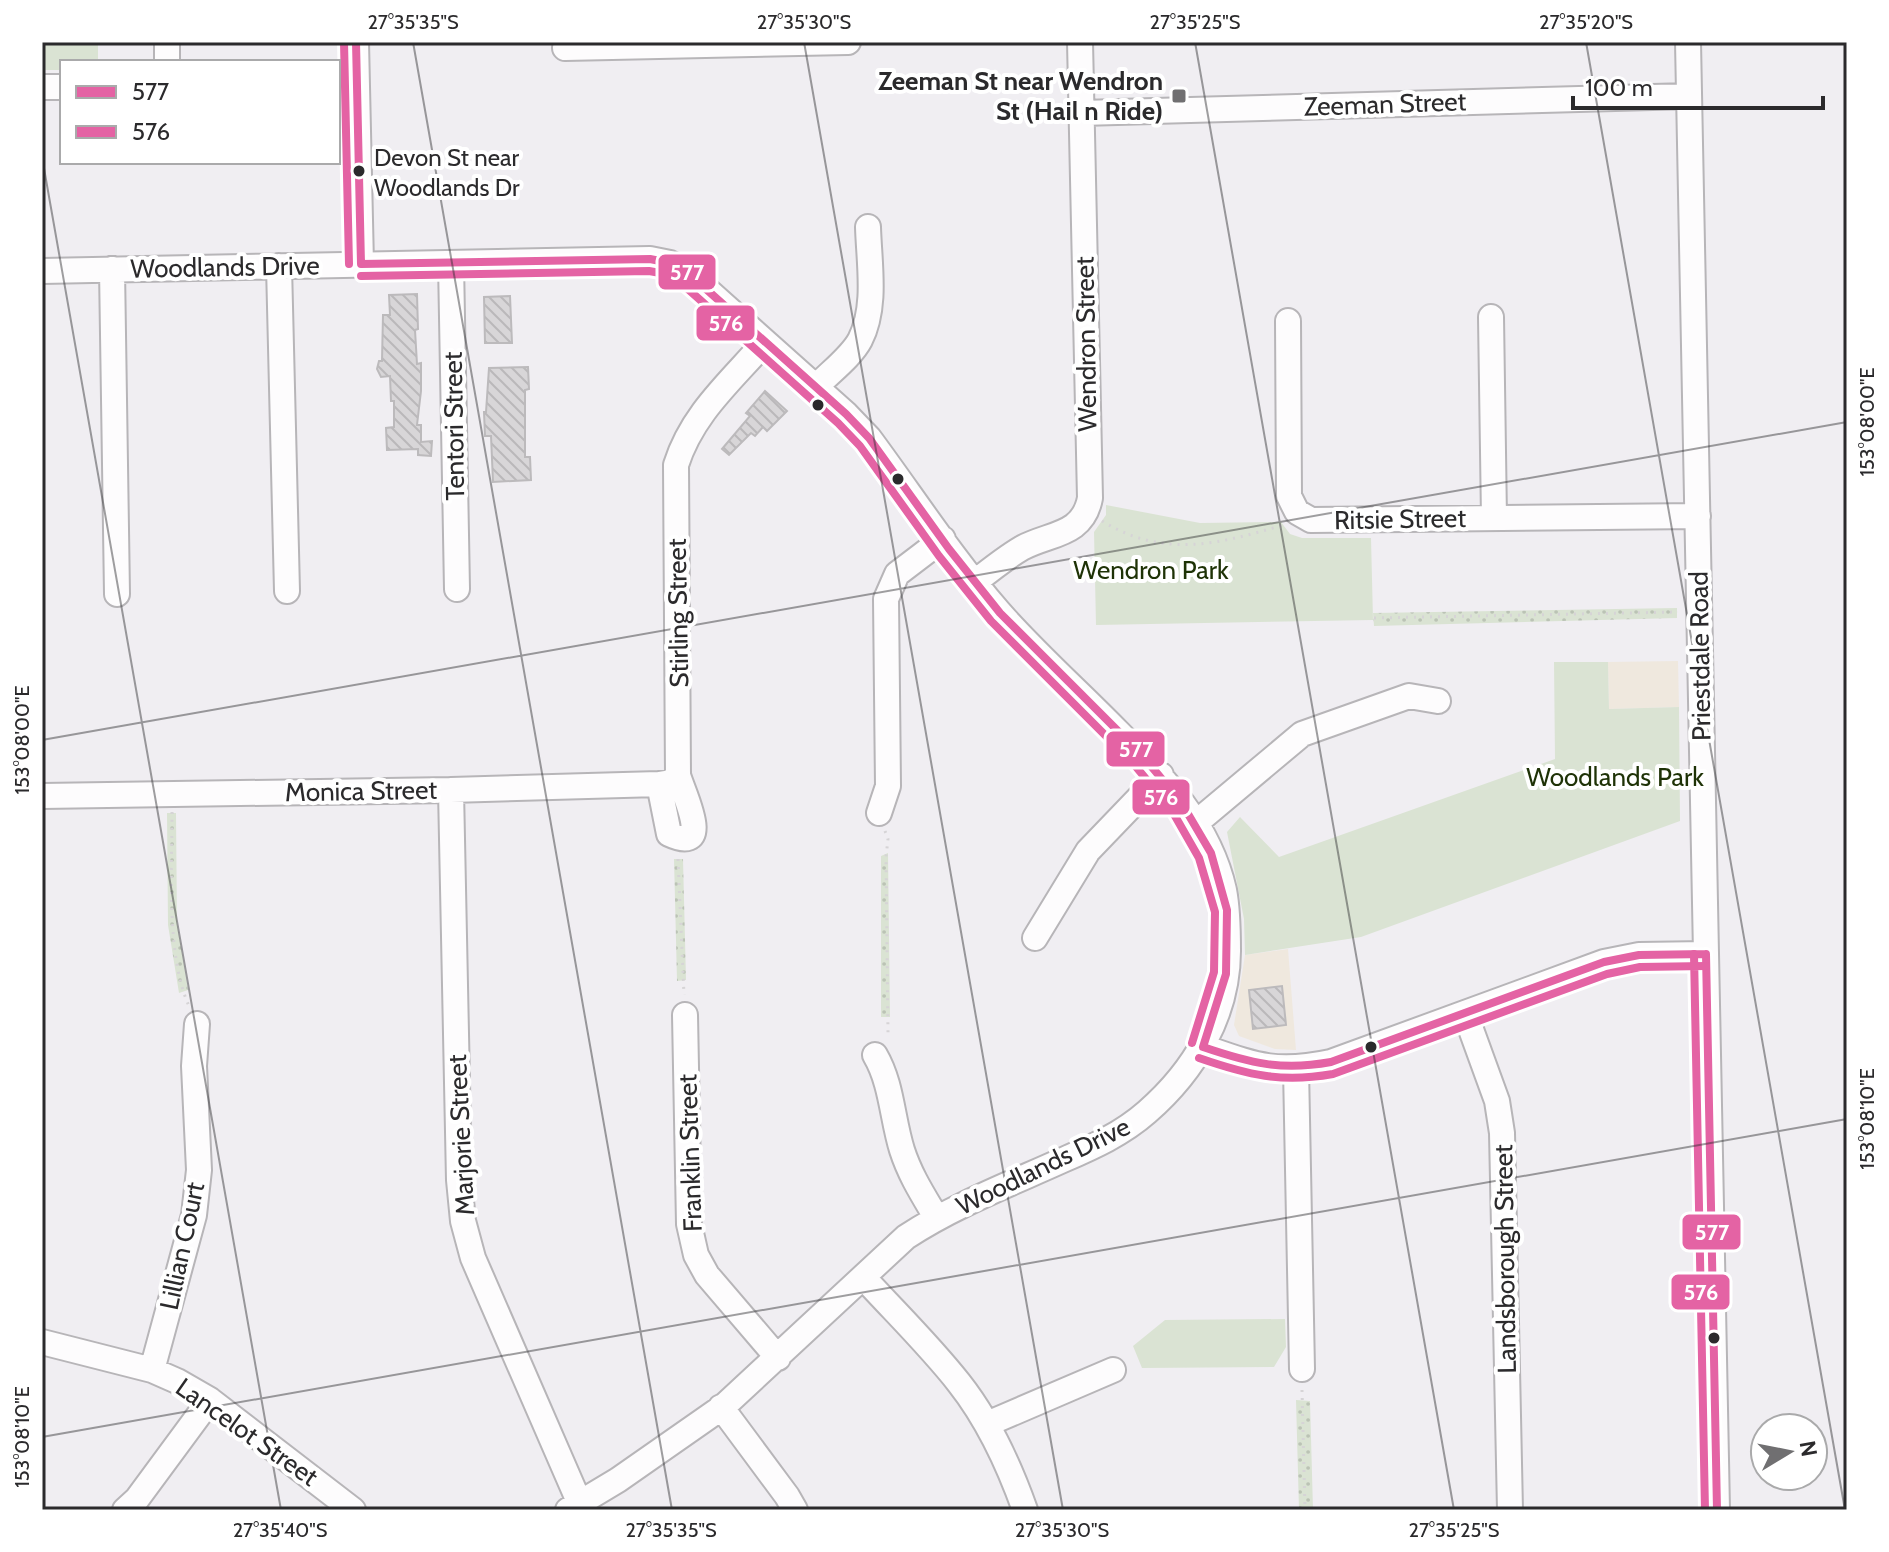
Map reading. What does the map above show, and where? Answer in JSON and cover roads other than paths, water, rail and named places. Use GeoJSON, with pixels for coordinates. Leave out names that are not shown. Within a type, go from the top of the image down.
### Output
{"type":"FeatureCollection","features":[{"type":"Feature","properties":{"kind":"street"},"geometry":{"type":"LineString","coordinates":[[356,42],[348,111],[361,264]]}},
{"type":"Feature","properties":{"kind":"street"},"geometry":{"type":"LineString","coordinates":[[565,48],[848,42]]}},
{"type":"Feature","properties":{"kind":"street","name":"Wendron Street"},"geometry":{"type":"LineString","coordinates":[[975,582],[1025,547],[1072,528],[1084,518],[1090,498],[1080,42]]}},
{"type":"Feature","properties":{"kind":"street","name":"Priestdale Road"},"geometry":{"type":"LineString","coordinates":[[1688,42],[1717,1510]]}},
{"type":"Feature","properties":{"kind":"street","name":"Zeeman Street"},"geometry":{"type":"LineString","coordinates":[[1081,113],[1689,96]]}},
{"type":"Feature","properties":{"kind":"street"},"geometry":{"type":"LineString","coordinates":[[816,387],[859,343],[867,321],[870,299],[868,227]]}},
{"type":"Feature","properties":{"kind":"street","name":"Woodlands Drive"},"geometry":{"type":"LineString","coordinates":[[42,271],[650,259],[670,263],[687,272],[869,438],[1001,614],[1161,775],[1197,822],[1224,891],[1228,966],[1220,1004],[1203,1047],[1179,1081],[1125,1129],[1103,1142],[936,1217],[906,1237],[778,1358],[721,1407],[574,1507]]}},
{"type":"Feature","properties":{"kind":"street","name":"Tentori Street"},"geometry":{"type":"LineString","coordinates":[[451,263],[457,589]]}},
{"type":"Feature","properties":{"kind":"street"},"geometry":{"type":"LineString","coordinates":[[279,266],[287,591]]}},
{"type":"Feature","properties":{"kind":"street"},"geometry":{"type":"LineString","coordinates":[[112,269],[117,594]]}},
{"type":"Feature","properties":{"kind":"street"},"geometry":{"type":"LineString","coordinates":[[1491,317],[1494,518]]}},
{"type":"Feature","properties":{"kind":"street","name":"Ritsie Street"},"geometry":{"type":"LineString","coordinates":[[1288,321],[1289,496],[1299,513],[1311,520],[1698,516]]}},
{"type":"Feature","properties":{"kind":"street","name":"Stirling Street"},"geometry":{"type":"LineString","coordinates":[[677,838],[669,834],[676,465],[684,439],[697,419],[764,343]]}},
{"type":"Feature","properties":{"kind":"street"},"geometry":{"type":"LineString","coordinates":[[879,813],[888,786],[886,599],[897,574],[943,539]]}},
{"type":"Feature","properties":{"kind":"street"},"geometry":{"type":"LineString","coordinates":[[1197,822],[1302,734],[1409,696],[1438,701]]}},
{"type":"Feature","properties":{"kind":"street"},"geometry":{"type":"LineString","coordinates":[[1035,938],[1088,851],[1161,775]]}},
{"type":"Feature","properties":{"kind":"street","name":"Monica Street"},"geometry":{"type":"LineString","coordinates":[[42,796],[451,790],[669,780]]}},
{"type":"Feature","properties":{"kind":"street","name":"Marjorie Street"},"geometry":{"type":"LineString","coordinates":[[451,790],[459,1180],[463,1221],[473,1258],[574,1507]]}},
{"type":"Feature","properties":{"kind":"street"},"geometry":{"type":"LineString","coordinates":[[1203,1047],[1270,1068],[1296,1069],[1331,1062],[1604,962],[1639,955],[1706,954]]}},
{"type":"Feature","properties":{"kind":"street","name":"Landsborough Street"},"geometry":{"type":"LineString","coordinates":[[1465,1013],[1497,1101],[1502,1133],[1510,1510]]}},
{"type":"Feature","properties":{"kind":"street","name":"Franklin Street"},"geometry":{"type":"LineString","coordinates":[[685,1015],[689,1224],[696,1255],[707,1275],[778,1358]]}},
{"type":"Feature","properties":{"kind":"street","name":"Lillian Court"},"geometry":{"type":"LineString","coordinates":[[152,1370],[194,1215],[199,1170],[194,1066],[197,1024]]}},
{"type":"Feature","properties":{"kind":"street"},"geometry":{"type":"LineString","coordinates":[[875,1055],[886,1074],[907,1164],[936,1217]]}},
{"type":"Feature","properties":{"kind":"street"},"geometry":{"type":"LineString","coordinates":[[1296,1069],[1302,1369]]}},
{"type":"Feature","properties":{"kind":"street"},"geometry":{"type":"LineString","coordinates":[[863,1277],[959,1383],[987,1424],[1012,1473],[1025,1510]]}},
{"type":"Feature","properties":{"kind":"street","name":"Lancelot Street"},"geometry":{"type":"LineString","coordinates":[[42,1342],[152,1370],[210,1400],[353,1510]]}},
{"type":"Feature","properties":{"kind":"street"},"geometry":{"type":"LineString","coordinates":[[987,1424],[1113,1370]]}},
{"type":"Feature","properties":{"kind":"street"},"geometry":{"type":"LineString","coordinates":[[125,1510],[137,1499],[210,1400]]}},
{"type":"Feature","properties":{"kind":"street"},"geometry":{"type":"LineString","coordinates":[[721,1407],[795,1510]]}},
{"type":"Feature","properties":{"kind":"place","name":"Zeeman St near Wendron St (Hail n Ride)"},"geometry":{"type":"Point","coordinates":[1179,96]}},
{"type":"Feature","properties":{"kind":"place","name":"Devon St near Woodlands Dr"},"geometry":{"type":"Point","coordinates":[359,171]}},
{"type":"Feature","properties":{"kind":"park label","name":"Wendron Park"},"geometry":{"type":"Point","coordinates":[1151,570]}},
{"type":"Feature","properties":{"kind":"park label","name":"Woodlands Park"},"geometry":{"type":"Point","coordinates":[1615,777]}}]}
